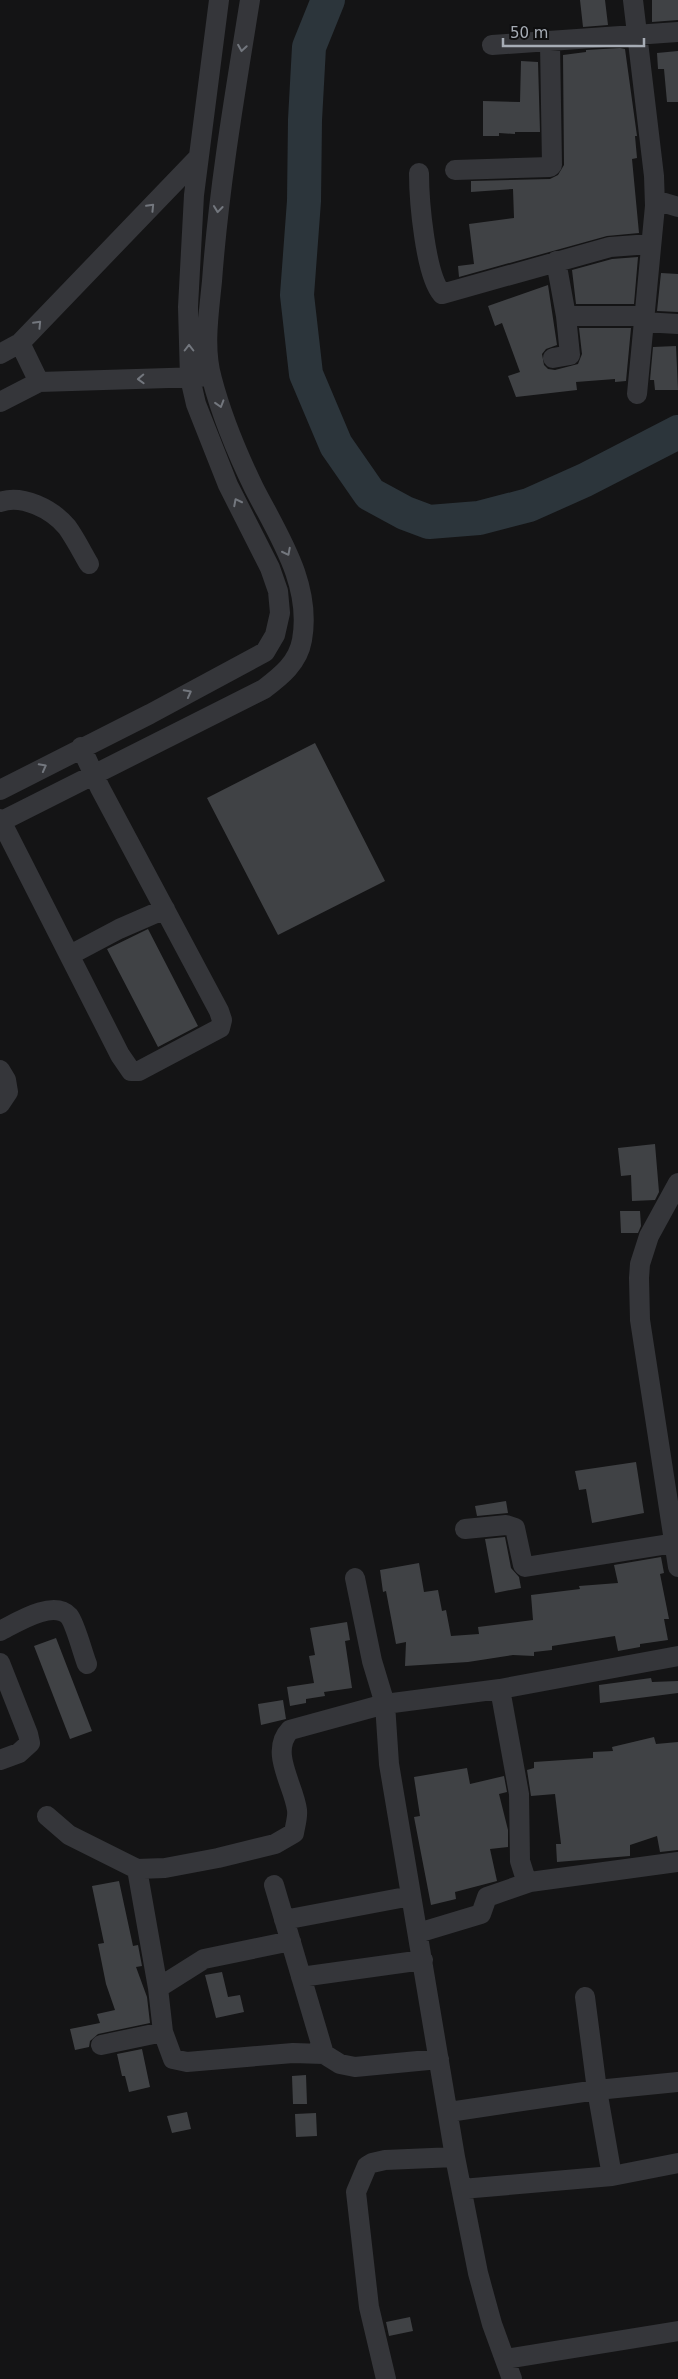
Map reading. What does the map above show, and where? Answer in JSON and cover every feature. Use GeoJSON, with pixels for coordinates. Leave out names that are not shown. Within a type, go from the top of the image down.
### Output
{"type":"FeatureCollection","features":[{"type":"Feature","properties":{"kind":"street"},"geometry":{"type":"LineString","coordinates":[[0,790],[81,747],[150,714],[265,652],[275,636],[280,613],[278,591],[270,568],[228,486],[196,404],[190,378],[188,307],[197,158],[219,0]]}},
{"type":"Feature","properties":{"kind":"street"},"geometry":{"type":"LineString","coordinates":[[81,747],[94,777],[222,1020],[220,1028],[139,1071],[131,1071],[120,1055],[1,821],[94,777],[264,690],[286,672],[297,655],[302,640],[303,622],[300,588],[292,560],[254,487],[225,423],[211,376],[208,336],[214,248],[223,164],[250,0]]}},
{"type":"Feature","properties":{"kind":"street"},"geometry":{"type":"LineString","coordinates":[[633,0],[654,176],[655,200],[637,394]]}},
{"type":"Feature","properties":{"kind":"street"},"geometry":{"type":"LineString","coordinates":[[492,46],[678,32]]}},
{"type":"Feature","properties":{"kind":"street"},"geometry":{"type":"LineString","coordinates":[[456,170],[550,167],[552,165],[550,42]]}},
{"type":"Feature","properties":{"kind":"street"},"geometry":{"type":"LineString","coordinates":[[0,354],[20,343],[197,158]]}},
{"type":"Feature","properties":{"kind":"street"},"geometry":{"type":"LineString","coordinates":[[419,173],[421,208],[428,253],[435,281],[442,294],[610,247],[650,244]]}},
{"type":"Feature","properties":{"kind":"street"},"geometry":{"type":"LineString","coordinates":[[655,200],[678,207]]}},
{"type":"Feature","properties":{"kind":"street"},"geometry":{"type":"LineString","coordinates":[[553,358],[570,355],[566,316],[556,261]]}},
{"type":"Feature","properties":{"kind":"street"},"geometry":{"type":"LineString","coordinates":[[566,316],[643,319],[678,324]]}},
{"type":"Feature","properties":{"kind":"street"},"geometry":{"type":"LineString","coordinates":[[20,343],[40,382]]}},
{"type":"Feature","properties":{"kind":"street"},"geometry":{"type":"LineString","coordinates":[[0,402],[40,382],[211,376]]}},
{"type":"Feature","properties":{"kind":"street"},"geometry":{"type":"LineString","coordinates":[[0,502],[10,498],[40,506],[66,526],[89,564]]}},
{"type":"Feature","properties":{"kind":"street"},"geometry":{"type":"LineString","coordinates":[[265,652],[286,672]]}},
{"type":"Feature","properties":{"kind":"street"},"geometry":{"type":"LineString","coordinates":[[70,954],[165,909]]}},
{"type":"Feature","properties":{"kind":"street"},"geometry":{"type":"LineString","coordinates":[[0,1070],[6,1080],[8,1092],[0,1104]]}},
{"type":"Feature","properties":{"kind":"street"},"geometry":{"type":"LineString","coordinates":[[678,1183],[649,1236],[640,1264],[639,1278],[640,1320],[676,1543],[678,1567]]}},
{"type":"Feature","properties":{"kind":"street"},"geometry":{"type":"LineString","coordinates":[[465,1528],[506,1526],[516,1528],[522,1565],[525,1568],[676,1543]]}},
{"type":"Feature","properties":{"kind":"street"},"geometry":{"type":"LineString","coordinates":[[355,1578],[372,1661],[385,1704],[389,1764],[449,2112],[455,2157],[478,2273],[492,2324],[512,2379]]}},
{"type":"Feature","properties":{"kind":"street"},"geometry":{"type":"LineString","coordinates":[[0,1631],[48,1609],[60,1610],[69,1616],[87,1664]]}},
{"type":"Feature","properties":{"kind":"street"},"geometry":{"type":"LineString","coordinates":[[46,1816],[69,1835],[137,1869],[165,1868],[218,1858],[275,1844],[294,1833],[298,1811],[282,1755],[284,1737],[290,1730],[385,1704],[500,1690],[678,1656]]}},
{"type":"Feature","properties":{"kind":"street"},"geometry":{"type":"LineString","coordinates":[[0,1663],[30,1743],[19,1753],[0,1760]]}},
{"type":"Feature","properties":{"kind":"street"},"geometry":{"type":"LineString","coordinates":[[500,1690],[519,1794],[521,1869],[526,1880],[530,1882]]}},
{"type":"Feature","properties":{"kind":"street"},"geometry":{"type":"LineString","coordinates":[[418,1933],[481,1914],[487,1897],[530,1882],[678,1862]]}},
{"type":"Feature","properties":{"kind":"street"},"geometry":{"type":"LineString","coordinates":[[137,1869],[158,1988],[163,2032],[173,2059],[187,2062],[293,2053],[324,2054],[340,2064],[355,2066],[439,2059]]}},
{"type":"Feature","properties":{"kind":"street"},"geometry":{"type":"LineString","coordinates":[[274,1886],[324,2054]]}},
{"type":"Feature","properties":{"kind":"street"},"geometry":{"type":"LineString","coordinates":[[284,1920],[411,1896]]}},
{"type":"Feature","properties":{"kind":"street"},"geometry":{"type":"LineString","coordinates":[[158,1988],[192,1968],[199,1961],[290,1941]]}},
{"type":"Feature","properties":{"kind":"street"},"geometry":{"type":"LineString","coordinates":[[301,1977],[423,1960]]}},
{"type":"Feature","properties":{"kind":"street"},"geometry":{"type":"LineString","coordinates":[[584,1996],[597,2090],[612,2176]]}},
{"type":"Feature","properties":{"kind":"street"},"geometry":{"type":"LineString","coordinates":[[101,2045],[163,2032]]}},
{"type":"Feature","properties":{"kind":"street"},"geometry":{"type":"LineString","coordinates":[[449,2112],[597,2090],[678,2082]]}},
{"type":"Feature","properties":{"kind":"street"},"geometry":{"type":"LineString","coordinates":[[386,2379],[369,2307],[356,2192],[367,2166],[372,2163],[385,2160],[455,2157]]}},
{"type":"Feature","properties":{"kind":"street"},"geometry":{"type":"LineString","coordinates":[[462,2189],[612,2176],[678,2163]]}},
{"type":"Feature","properties":{"kind":"street"},"geometry":{"type":"LineString","coordinates":[[505,2359],[678,2331]]}},
{"type":"Feature","properties":{"kind":"building"},"geometry":{"type":"Polygon","coordinates":[[[580,0],[605,0],[608,25],[583,27],[580,0]]]}},
{"type":"Feature","properties":{"kind":"building"},"geometry":{"type":"Polygon","coordinates":[[[652,0],[678,0],[678,20],[652,22],[652,0]]]}},
{"type":"Feature","properties":{"kind":"building"},"geometry":{"type":"Polygon","coordinates":[[[625,49],[637,136],[635,136],[637,158],[632,159],[639,233],[607,236],[459,277],[458,266],[474,264],[469,224],[514,218],[513,189],[471,192],[471,181],[550,179],[558,175],[564,165],[563,55],[586,52],[586,50],[625,49]]]}},
{"type":"Feature","properties":{"kind":"building"},"geometry":{"type":"Polygon","coordinates":[[[678,51],[678,102],[667,102],[664,69],[658,69],[657,53],[678,51]]]}},
{"type":"Feature","properties":{"kind":"building"},"geometry":{"type":"Polygon","coordinates":[[[521,61],[538,62],[540,132],[499,133],[499,136],[483,136],[483,101],[520,102],[521,61]]]}},
{"type":"Feature","properties":{"kind":"building"},"geometry":{"type":"Polygon","coordinates":[[[638,257],[634,304],[576,304],[572,270],[612,259],[638,257]]]}},
{"type":"Feature","properties":{"kind":"building"},"geometry":{"type":"Polygon","coordinates":[[[661,273],[678,274],[678,312],[657,311],[661,273]]]}},
{"type":"Feature","properties":{"kind":"building"},"geometry":{"type":"Polygon","coordinates":[[[548,285],[557,345],[546,349],[542,354],[544,365],[548,369],[555,370],[578,364],[582,354],[579,328],[631,328],[626,381],[615,382],[615,379],[576,382],[577,390],[516,397],[508,376],[520,372],[502,323],[495,326],[488,306],[548,285]]]}},
{"type":"Feature","properties":{"kind":"building"},"geometry":{"type":"Polygon","coordinates":[[[676,346],[678,390],[655,390],[654,380],[650,380],[653,347],[676,346]]]}},
{"type":"Feature","properties":{"kind":"building"},"geometry":{"type":"Polygon","coordinates":[[[315,743],[385,881],[278,935],[207,798],[315,743]]]}},
{"type":"Feature","properties":{"kind":"building"},"geometry":{"type":"Polygon","coordinates":[[[148,929],[198,1026],[158,1047],[107,949],[148,929]]]}},
{"type":"Feature","properties":{"kind":"building"},"geometry":{"type":"Polygon","coordinates":[[[655,1144],[659,1192],[655,1200],[632,1201],[631,1175],[621,1176],[618,1148],[655,1144]]]}},
{"type":"Feature","properties":{"kind":"building"},"geometry":{"type":"Polygon","coordinates":[[[620,1211],[640,1211],[641,1226],[638,1233],[621,1233],[620,1211]]]}},
{"type":"Feature","properties":{"kind":"building"},"geometry":{"type":"Polygon","coordinates":[[[636,1462],[644,1513],[592,1523],[586,1489],[579,1490],[575,1471],[636,1462]]]}},
{"type":"Feature","properties":{"kind":"building"},"geometry":{"type":"Polygon","coordinates":[[[506,1501],[508,1513],[477,1516],[475,1506],[506,1501]]]}},
{"type":"Feature","properties":{"kind":"building"},"geometry":{"type":"Polygon","coordinates":[[[505,1537],[511,1568],[519,1577],[521,1588],[495,1593],[485,1539],[505,1537]]]}},
{"type":"Feature","properties":{"kind":"building"},"geometry":{"type":"Polygon","coordinates":[[[661,1557],[664,1573],[660,1574],[669,1619],[664,1619],[668,1640],[640,1644],[640,1647],[618,1651],[615,1636],[552,1646],[552,1650],[534,1652],[534,1656],[513,1655],[468,1662],[405,1666],[406,1642],[396,1644],[386,1591],[383,1592],[380,1570],[419,1563],[424,1592],[438,1590],[442,1611],[446,1610],[451,1636],[479,1634],[478,1627],[533,1620],[531,1595],[580,1589],[579,1586],[618,1583],[614,1565],[661,1557]]]}},
{"type":"Feature","properties":{"kind":"building"},"geometry":{"type":"Polygon","coordinates":[[[347,1622],[350,1640],[345,1641],[352,1688],[324,1692],[325,1696],[306,1699],[306,1703],[290,1706],[287,1687],[314,1683],[309,1656],[315,1655],[310,1628],[347,1622]]]}},
{"type":"Feature","properties":{"kind":"building"},"geometry":{"type":"Polygon","coordinates":[[[56,1638],[92,1731],[70,1739],[34,1646],[56,1638]]]}},
{"type":"Feature","properties":{"kind":"building"},"geometry":{"type":"Polygon","coordinates":[[[651,1678],[652,1682],[678,1681],[678,1693],[600,1703],[599,1685],[651,1678]]]}},
{"type":"Feature","properties":{"kind":"building"},"geometry":{"type":"Polygon","coordinates":[[[283,1700],[286,1719],[261,1725],[258,1704],[283,1700]]]}},
{"type":"Feature","properties":{"kind":"building"},"geometry":{"type":"Polygon","coordinates":[[[654,1737],[656,1744],[678,1742],[678,1850],[660,1852],[657,1836],[630,1845],[630,1856],[557,1862],[556,1844],[561,1844],[555,1794],[531,1796],[527,1770],[534,1768],[534,1762],[593,1758],[593,1752],[613,1751],[612,1747],[654,1737]]]}},
{"type":"Feature","properties":{"kind":"building"},"geometry":{"type":"Polygon","coordinates":[[[467,1768],[470,1784],[504,1776],[507,1792],[499,1794],[508,1830],[508,1847],[490,1849],[497,1881],[455,1892],[456,1899],[431,1905],[414,1817],[420,1816],[414,1777],[467,1768]]]}},
{"type":"Feature","properties":{"kind":"building"},"geometry":{"type":"Polygon","coordinates":[[[119,1881],[133,1946],[138,1945],[142,1966],[136,1967],[147,1997],[150,2023],[98,2034],[90,2041],[89,2047],[75,2050],[70,2029],[100,2023],[97,2014],[115,2010],[106,1984],[98,1944],[104,1943],[92,1886],[119,1881]]]}},
{"type":"Feature","properties":{"kind":"building"},"geometry":{"type":"Polygon","coordinates":[[[222,1972],[228,1997],[240,1995],[244,2012],[216,2018],[205,1975],[222,1972]]]}},
{"type":"Feature","properties":{"kind":"building"},"geometry":{"type":"Polygon","coordinates":[[[142,2049],[150,2087],[129,2092],[125,2076],[122,2076],[117,2054],[142,2049]]]}},
{"type":"Feature","properties":{"kind":"building"},"geometry":{"type":"Polygon","coordinates":[[[306,2075],[307,2104],[293,2104],[292,2076],[306,2075]]]}},
{"type":"Feature","properties":{"kind":"building"},"geometry":{"type":"Polygon","coordinates":[[[187,2112],[191,2129],[172,2133],[167,2116],[187,2112]]]}},
{"type":"Feature","properties":{"kind":"building"},"geometry":{"type":"Polygon","coordinates":[[[316,2113],[317,2136],[296,2137],[295,2114],[316,2113]]]}},
{"type":"Feature","properties":{"kind":"building"},"geometry":{"type":"Polygon","coordinates":[[[410,2317],[413,2331],[389,2336],[386,2322],[410,2317]]]}},
{"type":"Feature","properties":{"kind":"waterway"},"geometry":{"type":"LineString","coordinates":[[328,0],[309,47],[305,120],[304,201],[297,295],[306,374],[336,445],[370,494],[405,513],[429,522],[479,518],[529,505],[585,480],[678,432]]}}]}
